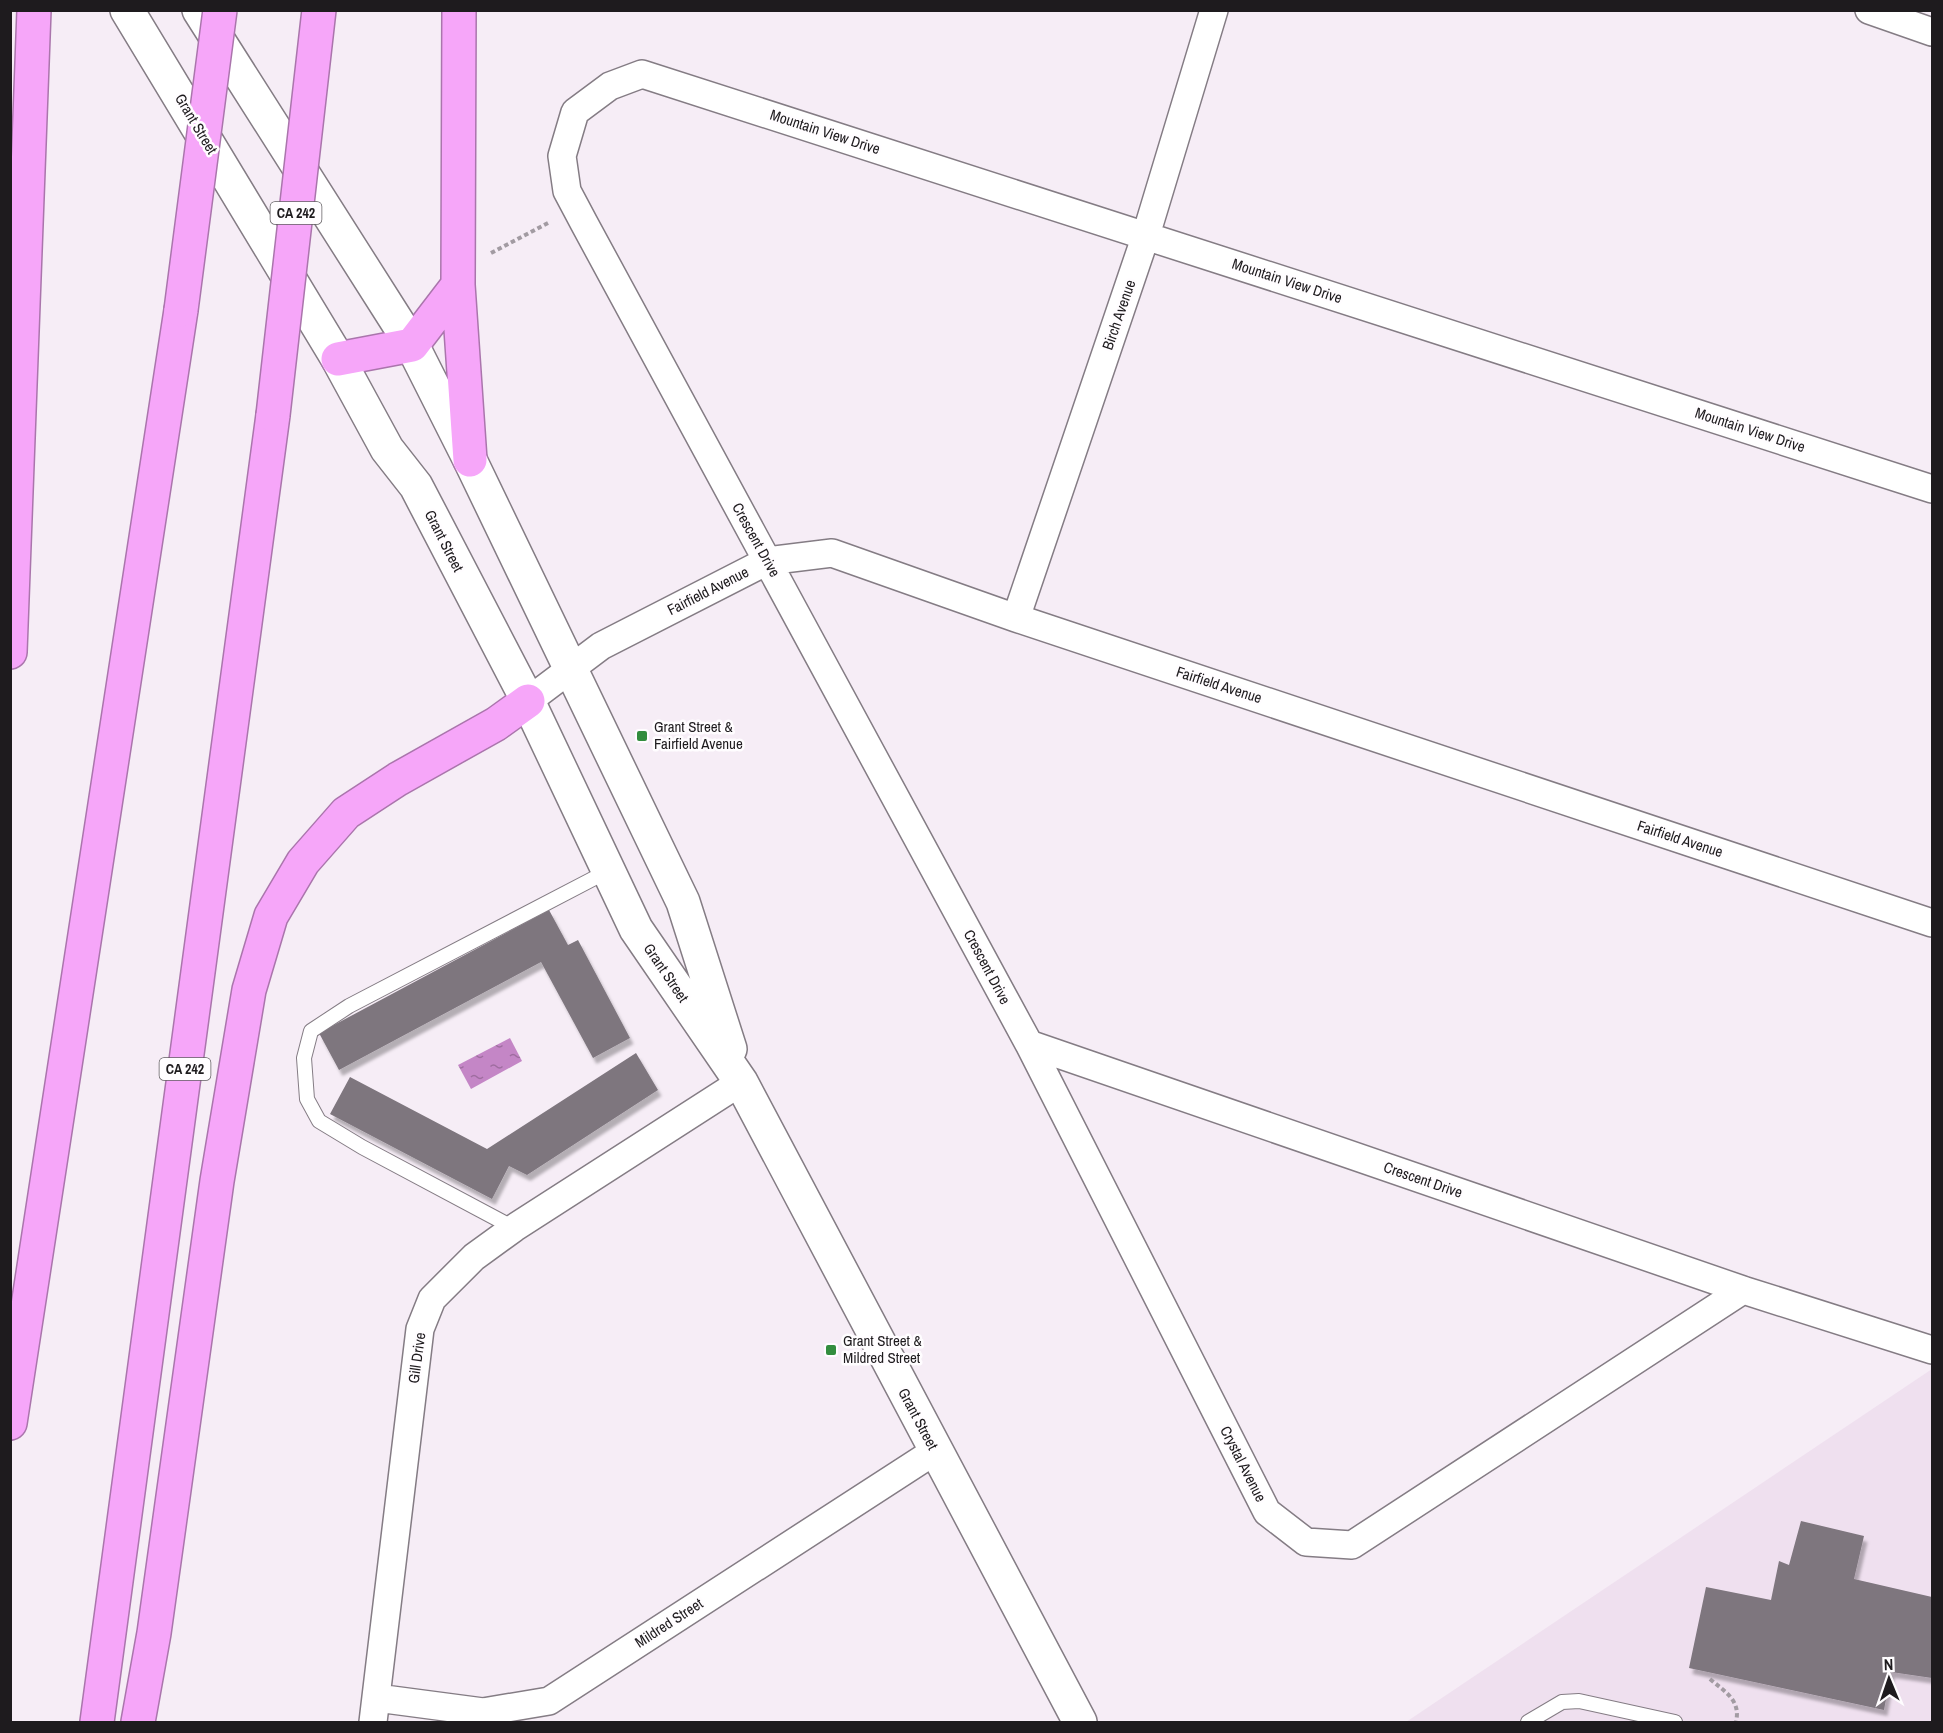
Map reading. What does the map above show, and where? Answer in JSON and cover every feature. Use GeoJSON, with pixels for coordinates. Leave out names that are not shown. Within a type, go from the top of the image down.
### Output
{"type":"FeatureCollection","features":[{"type":"Feature","properties":{"kind":"highway"},"geometry":{"type":"LineString","coordinates":[[10,1422],[182,310],[220,10]]}},
{"type":"Feature","properties":{"kind":"highway","name":"CA 242"},"geometry":{"type":"LineString","coordinates":[[96,1722],[273,415],[319,10]]}},
{"type":"Feature","properties":{"kind":"highway"},"geometry":{"type":"LineString","coordinates":[[459,10],[459,273],[470,460]]}},
{"type":"Feature","properties":{"kind":"highway"},"geometry":{"type":"LineString","coordinates":[[10,652],[36,12]]}},
{"type":"Feature","properties":{"kind":"highway"},"geometry":{"type":"LineString","coordinates":[[338,359],[411,345],[459,273]]}},
{"type":"Feature","properties":{"kind":"highway"},"geometry":{"type":"LineString","coordinates":[[138,1722],[154,1633],[218,1181],[243,1023],[249,990],[271,916],[303,862],[346,813],[398,779],[496,724],[528,701]]}},
{"type":"Feature","properties":{"kind":"street","name":"Grant Street"},"geometry":{"type":"LineString","coordinates":[[127,10],[338,359],[387,449],[416,486],[528,701],[636,929],[741,1082],[1080,1722]]}},
{"type":"Feature","properties":{"kind":"street","name":"Grant Street"},"geometry":{"type":"LineString","coordinates":[[199,10],[411,345],[470,460],[683,902],[741,1082]]}},
{"type":"Feature","properties":{"kind":"street","name":"Birch Avenue"},"geometry":{"type":"LineString","coordinates":[[1016,618],[1146,235],[1214,10]]}},
{"type":"Feature","properties":{"kind":"street"},"geometry":{"type":"LineString","coordinates":[[1869,10],[1932,32]]}},
{"type":"Feature","properties":{"kind":"street","name":"Mountain View Drive"},"geometry":{"type":"LineString","coordinates":[[642,74],[1932,489]]}},
{"type":"Feature","properties":{"kind":"street","name":"Crescent Drive"},"geometry":{"type":"LineString","coordinates":[[642,74],[610,86],[575,112],[562,156],[567,191],[1029,1044],[1743,1290],[1932,1350]]}},
{"type":"Feature","properties":{"kind":"street","name":"Fairfield Avenue"},"geometry":{"type":"LineString","coordinates":[[528,701],[601,646],[768,561],[832,553],[1016,618],[1932,923]]}},
{"type":"Feature","properties":{"kind":"street","name":"Crystal Avenue"},"geometry":{"type":"LineString","coordinates":[[1029,1044],[1267,1512],[1306,1542],[1352,1545],[1743,1290]]}},
{"type":"Feature","properties":{"kind":"street","name":"Gill Drive"},"geometry":{"type":"LineString","coordinates":[[375,1710],[420,1329],[432,1299],[474,1257],[514,1228],[741,1082]]}},
{"type":"Feature","properties":{"kind":"street","name":"Mildred Street"},"geometry":{"type":"LineString","coordinates":[[375,1710],[483,1712],[549,1701],[935,1451]]}},
{"type":"Feature","properties":{"kind":"lane"},"geometry":{"type":"LineString","coordinates":[[514,1228],[362,1147],[319,1121],[307,1099],[304,1058],[311,1030],[349,1006],[608,871]]}},
{"type":"Feature","properties":{"kind":"lane"},"geometry":{"type":"LineString","coordinates":[[1528,1722],[1562,1702],[1579,1701],[1675,1722]]}},
{"type":"Feature","properties":{"kind":"path"},"geometry":{"type":"LineString","coordinates":[[459,273],[576,207]]}},
{"type":"Feature","properties":{"kind":"path"},"geometry":{"type":"LineString","coordinates":[[1710,1678],[1731,1697],[1738,1712],[1736,1722]]}},
{"type":"Feature","properties":{"kind":"shaded area"},"geometry":{"type":"Polygon","coordinates":[[[1932,1369],[1932,1722],[1406,1722],[1932,1369]]]}},
{"type":"Feature","properties":{"kind":"water"},"geometry":{"type":"Polygon","coordinates":[[[510,1038],[522,1061],[471,1089],[458,1065],[510,1038]]]}},
{"type":"Feature","properties":{"kind":"building"},"geometry":{"type":"Polygon","coordinates":[[[549,910],[568,945],[578,940],[630,1038],[593,1058],[541,962],[339,1070],[319,1033],[549,910]]]}},
{"type":"Feature","properties":{"kind":"building"},"geometry":{"type":"Polygon","coordinates":[[[636,1053],[658,1090],[527,1175],[509,1166],[492,1199],[330,1114],[350,1077],[487,1149],[636,1053]]]}},
{"type":"Feature","properties":{"kind":"building"},"geometry":{"type":"Polygon","coordinates":[[[1801,1521],[1864,1536],[1854,1579],[1932,1597],[1932,1678],[1891,1672],[1884,1710],[1689,1668],[1706,1587],[1771,1600],[1779,1561],[1789,1565],[1801,1521]]]}},
{"type":"Feature","properties":{"kind":"place","name":"Grant Street & Fairfield Avenue"},"geometry":{"type":"Point","coordinates":[642,736]}},
{"type":"Feature","properties":{"kind":"place","name":"Grant Street & Mildred Street"},"geometry":{"type":"Point","coordinates":[831,1350]}}]}
